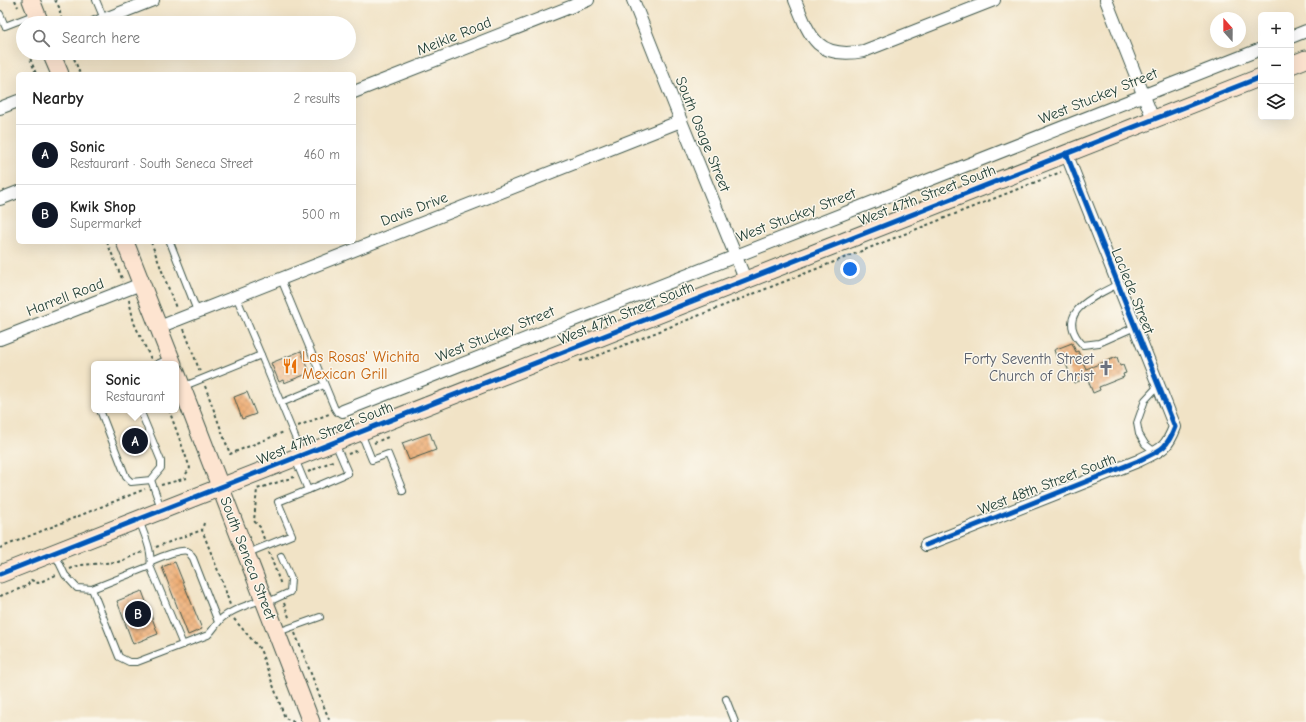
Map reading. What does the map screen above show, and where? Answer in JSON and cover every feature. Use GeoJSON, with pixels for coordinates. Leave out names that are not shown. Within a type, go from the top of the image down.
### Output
{"type":"FeatureCollection","features":[{"type":"Feature","properties":{"kind":"street"},"geometry":{"type":"LineString","coordinates":[[112,16],[153,0]]}},
{"type":"Feature","properties":{"kind":"street","name":"Meikle Road"},"geometry":{"type":"LineString","coordinates":[[356,91],[588,0]]}},
{"type":"Feature","properties":{"kind":"street","name":"South Osage Street"},"geometry":{"type":"LineString","coordinates":[[633,0],[680,122],[745,279]]}},
{"type":"Feature","properties":{"kind":"street"},"geometry":{"type":"LineString","coordinates":[[795,0],[812,38],[818,45],[828,50],[851,54],[864,51],[994,0]]}},
{"type":"Feature","properties":{"kind":"street"},"geometry":{"type":"LineString","coordinates":[[1106,0],[1153,119]]}},
{"type":"Feature","properties":{"kind":"street"},"geometry":{"type":"LineString","coordinates":[[1294,36],[1306,31]]}},
{"type":"Feature","properties":{"kind":"street","name":"West Stuckey Street"},"geometry":{"type":"LineString","coordinates":[[343,412],[1258,50]]}},
{"type":"Feature","properties":{"kind":"street"},"geometry":{"type":"LineString","coordinates":[[1294,64],[1306,59]]}},
{"type":"Feature","properties":{"kind":"street"},"geometry":{"type":"LineString","coordinates":[[55,60],[59,72]]}},
{"type":"Feature","properties":{"kind":"street","name":"West 47th Street South"},"geometry":{"type":"LineString","coordinates":[[0,574],[335,441],[363,439],[745,279],[1069,160],[1153,119],[1258,78]]}},
{"type":"Feature","properties":{"kind":"street"},"geometry":{"type":"LineString","coordinates":[[0,108],[16,102]]}},
{"type":"Feature","properties":{"kind":"street","name":"Davis Drive"},"geometry":{"type":"LineString","coordinates":[[159,327],[196,311],[680,122]]}},
{"type":"Feature","properties":{"kind":"street","name":"Laclede Street"},"geometry":{"type":"LineString","coordinates":[[1069,160],[1175,427],[1172,437]]}},
{"type":"Feature","properties":{"kind":"street"},"geometry":{"type":"LineString","coordinates":[[0,199],[16,193]]}},
{"type":"Feature","properties":{"kind":"street","name":"South Seneca Street"},"geometry":{"type":"LineString","coordinates":[[126,244],[134,287],[159,327],[170,361]]}},
{"type":"Feature","properties":{"kind":"street","name":"Harrell Road"},"geometry":{"type":"LineString","coordinates":[[0,339],[134,287]]}},
{"type":"Feature","properties":{"kind":"street","name":"South Seneca Street"},"geometry":{"type":"LineString","coordinates":[[179,386],[221,487],[311,722]]}},
{"type":"Feature","properties":{"kind":"street","name":"West 48th Street South"},"geometry":{"type":"LineString","coordinates":[[926,545],[1138,461],[1163,448],[1172,437]]}},
{"type":"Feature","properties":{"kind":"lane"},"geometry":{"type":"LineString","coordinates":[[96,0],[98,16]]}},
{"type":"Feature","properties":{"kind":"lane"},"geometry":{"type":"LineString","coordinates":[[0,14],[4,26],[16,21]]}},
{"type":"Feature","properties":{"kind":"lane"},"geometry":{"type":"LineString","coordinates":[[171,244],[196,311]]}},
{"type":"Feature","properties":{"kind":"lane"},"geometry":{"type":"LineString","coordinates":[[281,278],[336,411],[339,413],[343,412]]}},
{"type":"Feature","properties":{"kind":"lane"},"geometry":{"type":"LineString","coordinates":[[1118,284],[1083,304],[1073,315],[1071,324],[1077,339],[1083,345],[1099,343],[1135,327]]}},
{"type":"Feature","properties":{"kind":"lane"},"geometry":{"type":"LineString","coordinates":[[236,296],[281,402],[291,429],[302,474],[308,490]]}},
{"type":"Feature","properties":{"kind":"lane"},"geometry":{"type":"LineString","coordinates":[[179,371],[202,379],[261,355]]}},
{"type":"Feature","properties":{"kind":"lane"},"geometry":{"type":"LineString","coordinates":[[281,402],[324,385]]}},
{"type":"Feature","properties":{"kind":"lane"},"geometry":{"type":"LineString","coordinates":[[1155,452],[1145,444],[1139,434],[1137,423],[1145,400],[1158,386]]}},
{"type":"Feature","properties":{"kind":"lane"},"geometry":{"type":"LineString","coordinates":[[101,413],[126,477],[131,482],[151,480],[161,468],[161,461],[141,413]]}},
{"type":"Feature","properties":{"kind":"lane"},"geometry":{"type":"LineString","coordinates":[[363,439],[372,460],[388,454],[403,491]]}},
{"type":"Feature","properties":{"kind":"lane"},"geometry":{"type":"LineString","coordinates":[[246,554],[292,535],[278,502],[348,473],[335,441]]}},
{"type":"Feature","properties":{"kind":"lane"},"geometry":{"type":"LineString","coordinates":[[151,480],[162,510]]}},
{"type":"Feature","properties":{"kind":"lane"},"geometry":{"type":"LineString","coordinates":[[138,519],[149,550],[151,564],[183,644]]}},
{"type":"Feature","properties":{"kind":"lane"},"geometry":{"type":"LineString","coordinates":[[54,552],[63,572],[77,588],[92,588],[179,551],[184,550],[189,552],[218,622]]}},
{"type":"Feature","properties":{"kind":"lane"},"geometry":{"type":"LineString","coordinates":[[92,588],[118,657],[130,662],[137,662],[208,635],[218,622],[232,612],[290,592],[291,579],[281,556]]}},
{"type":"Feature","properties":{"kind":"lane"},"geometry":{"type":"LineString","coordinates":[[276,633],[320,617]]}},
{"type":"Feature","properties":{"kind":"lane"},"geometry":{"type":"LineString","coordinates":[[726,699],[735,722]]}},
{"type":"Feature","properties":{"kind":"path"},"geometry":{"type":"LineString","coordinates":[[55,0],[60,16]]}},
{"type":"Feature","properties":{"kind":"path"},"geometry":{"type":"LineString","coordinates":[[31,60],[35,72]]}},
{"type":"Feature","properties":{"kind":"path"},"geometry":{"type":"LineString","coordinates":[[75,60],[79,72]]}},
{"type":"Feature","properties":{"kind":"path"},"geometry":{"type":"LineString","coordinates":[[574,362],[589,360],[1069,160]]}},
{"type":"Feature","properties":{"kind":"path"},"geometry":{"type":"LineString","coordinates":[[108,244],[134,287],[134,323],[152,361]]}},
{"type":"Feature","properties":{"kind":"path"},"geometry":{"type":"LineString","coordinates":[[152,244],[230,454],[329,414]]}},
{"type":"Feature","properties":{"kind":"path"},"geometry":{"type":"LineString","coordinates":[[171,413],[190,468],[186,474]]}},
{"type":"Feature","properties":{"kind":"path"},"geometry":{"type":"LineString","coordinates":[[330,722],[278,589],[282,584],[260,527],[254,521],[257,490],[302,474],[341,457],[363,439],[393,435]]}},
{"type":"Feature","properties":{"kind":"path"},"geometry":{"type":"LineString","coordinates":[[0,548],[144,490],[187,478]]}},
{"type":"Feature","properties":{"kind":"path"},"geometry":{"type":"LineString","coordinates":[[204,523],[202,530],[224,586],[234,618],[260,649],[285,718],[294,722]]}},
{"type":"Feature","properties":{"kind":"path"},"geometry":{"type":"LineString","coordinates":[[0,596],[27,586],[31,580],[38,583],[80,565],[118,562],[202,530]]}},
{"type":"Feature","properties":{"kind":"building","name":"Forty Seventh Street Church of Christ"},"geometry":{"type":"Polygon","coordinates":[[[1072,343],[1076,352],[1078,351],[1086,369],[1117,357],[1120,366],[1123,365],[1126,373],[1123,374],[1124,377],[1099,387],[1100,390],[1093,393],[1087,378],[1074,383],[1065,362],[1059,365],[1054,350],[1072,343]]]}},
{"type":"Feature","properties":{"kind":"building","name":"Las Rosas' Wichita Mexican Grill"},"geometry":{"type":"Polygon","coordinates":[[[301,351],[309,370],[306,371],[307,374],[284,383],[283,380],[279,382],[271,363],[301,351]]]}},
{"type":"Feature","properties":{"kind":"building"},"geometry":{"type":"Polygon","coordinates":[[[247,392],[256,414],[242,419],[234,397],[247,392]]]}},
{"type":"Feature","properties":{"kind":"building"},"geometry":{"type":"Polygon","coordinates":[[[430,433],[436,450],[409,460],[402,443],[430,433]]]}},
{"type":"Feature","properties":{"kind":"building"},"geometry":{"type":"Polygon","coordinates":[[[175,562],[202,629],[188,635],[162,567],[175,562]]]}},
{"type":"Feature","properties":{"kind":"building"},"geometry":{"type":"Polygon","coordinates":[[[142,591],[158,634],[133,644],[117,601],[142,591]]]}},
{"type":"Feature","properties":{"kind":"cycle path"},"geometry":{"type":"LineString","coordinates":[[0,574],[1258,78]]}},
{"type":"Feature","properties":{"kind":"cycle path"},"geometry":{"type":"LineString","coordinates":[[926,545],[1138,461],[1157,452],[1168,441],[1175,427],[1066,153]]}},
{"type":"Feature","properties":{"kind":"place","name":"Las Rosas' Wichita Mexican Grill"},"geometry":{"type":"Point","coordinates":[290,366]}},
{"type":"Feature","properties":{"kind":"place","name":"Forty Seventh Street Church of Christ"},"geometry":{"type":"Point","coordinates":[1106,368]}},
{"type":"Feature","properties":{"kind":"place","name":"Sonic"},"geometry":{"type":"Point","coordinates":[135,441]}},
{"type":"Feature","properties":{"kind":"place","name":"Kwik Shop"},"geometry":{"type":"Point","coordinates":[138,614]}}]}
